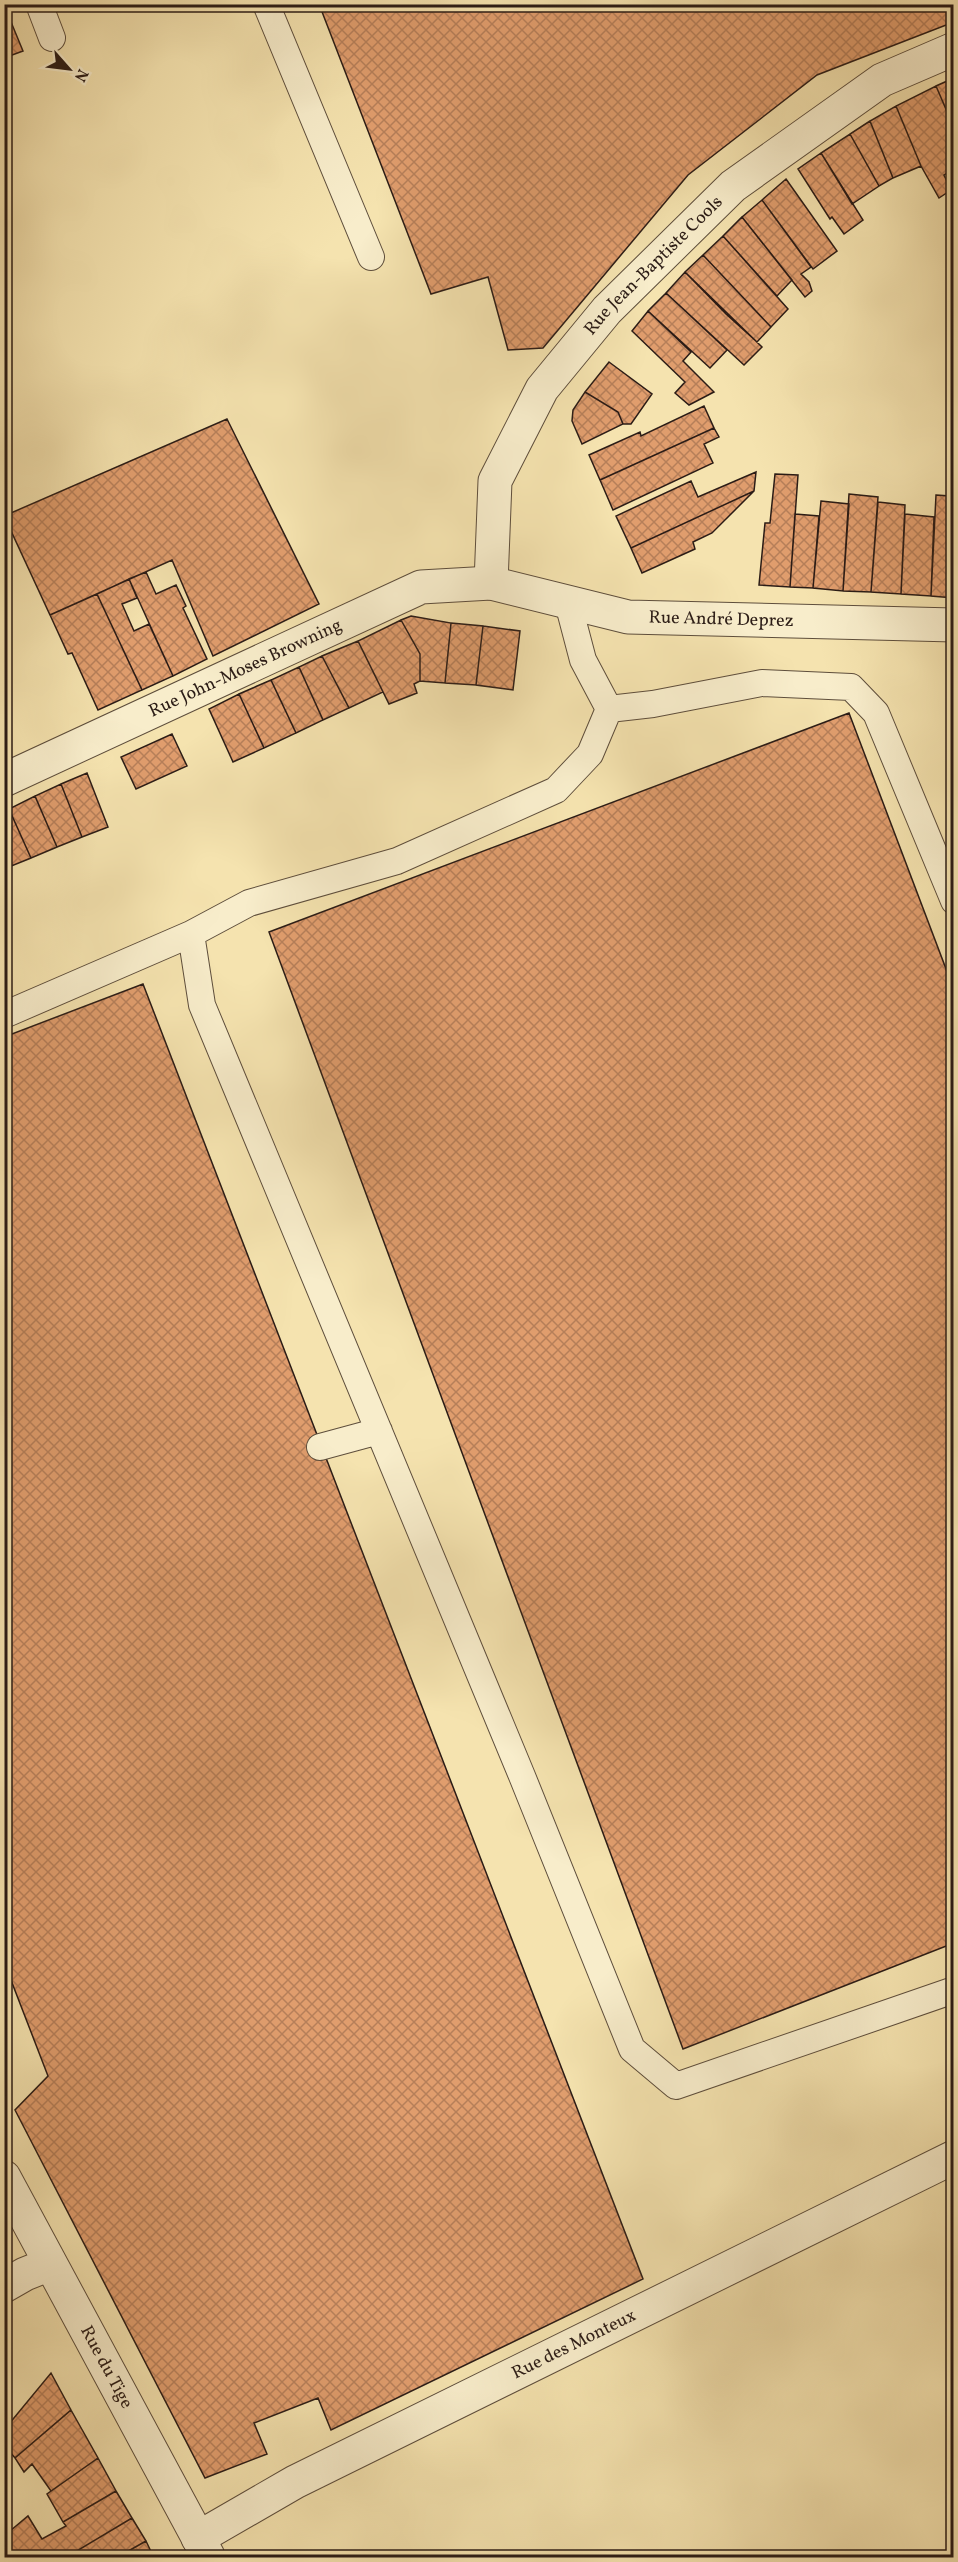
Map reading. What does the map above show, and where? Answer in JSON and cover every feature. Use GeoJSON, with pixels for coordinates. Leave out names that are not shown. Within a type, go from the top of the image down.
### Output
{"type":"FeatureCollection","features":[{"type":"Feature","properties":{"kind":"street","name":"Rue Jean-Baptiste Cools"},"geometry":{"type":"LineString","coordinates":[[491,584],[495,481],[542,389],[607,310],[733,186],[882,80],[954,49]]}},
{"type":"Feature","properties":{"kind":"street","name":"Rue André Deprez"},"geometry":{"type":"LineString","coordinates":[[491,584],[628,617],[954,626]]}},
{"type":"Feature","properties":{"kind":"street","name":"Rue John-Moses Browning"},"geometry":{"type":"LineString","coordinates":[[4,780],[422,587],[491,584]]}},
{"type":"Feature","properties":{"kind":"street","name":"Rue des Monteux"},"geometry":{"type":"LineString","coordinates":[[203,2548],[295,2482],[954,2157]]}},
{"type":"Feature","properties":{"kind":"street","name":"Rue du Tige"},"geometry":{"type":"LineString","coordinates":[[4,2178],[203,2548]]}},
{"type":"Feature","properties":{"kind":"street"},"geometry":{"type":"LineString","coordinates":[[4,2286],[50,2264]]}},
{"type":"Feature","properties":{"kind":"lane"},"geometry":{"type":"LineString","coordinates":[[39,4],[52,38]]}},
{"type":"Feature","properties":{"kind":"lane"},"geometry":{"type":"LineString","coordinates":[[266,4],[371,257]]}},
{"type":"Feature","properties":{"kind":"lane"},"geometry":{"type":"LineString","coordinates":[[568,603],[583,660],[609,709]]}},
{"type":"Feature","properties":{"kind":"lane"},"geometry":{"type":"LineString","coordinates":[[609,709],[653,704],[762,682],[851,687],[876,713],[954,901]]}},
{"type":"Feature","properties":{"kind":"lane"},"geometry":{"type":"LineString","coordinates":[[4,1015],[191,934],[249,903],[397,861],[556,790],[590,754],[609,709]]}},
{"type":"Feature","properties":{"kind":"lane"},"geometry":{"type":"LineString","coordinates":[[191,934],[202,1005],[522,1776],[632,2049],[676,2086],[954,1990]]}},
{"type":"Feature","properties":{"kind":"lane"},"geometry":{"type":"LineString","coordinates":[[320,1447],[379,1431]]}},
{"type":"Feature","properties":{"kind":"building"},"geometry":{"type":"Polygon","coordinates":[[[319,4],[954,4],[954,22],[817,75],[688,175],[543,348],[508,350],[488,277],[431,294],[319,4]]]}},
{"type":"Feature","properties":{"kind":"building"},"geometry":{"type":"Polygon","coordinates":[[[4,5],[23,51],[4,58],[4,5]]]}},
{"type":"Feature","properties":{"kind":"building"},"geometry":{"type":"Polygon","coordinates":[[[954,78],[954,128],[936,86],[954,78]]]}},
{"type":"Feature","properties":{"kind":"building"},"geometry":{"type":"Polygon","coordinates":[[[936,86],[954,128],[954,169],[944,175],[951,190],[939,198],[921,166],[896,106],[936,86]]]}},
{"type":"Feature","properties":{"kind":"building"},"geometry":{"type":"Polygon","coordinates":[[[896,106],[921,166],[893,178],[870,121],[896,106]]]}},
{"type":"Feature","properties":{"kind":"building"},"geometry":{"type":"Polygon","coordinates":[[[870,121],[893,178],[879,186],[850,134],[870,121]]]}},
{"type":"Feature","properties":{"kind":"building"},"geometry":{"type":"Polygon","coordinates":[[[850,134],[879,186],[852,204],[821,153],[850,134]]]}},
{"type":"Feature","properties":{"kind":"building"},"geometry":{"type":"Polygon","coordinates":[[[821,153],[863,220],[844,234],[832,217],[830,219],[798,169],[821,153]]]}},
{"type":"Feature","properties":{"kind":"building"},"geometry":{"type":"Polygon","coordinates":[[[786,179],[837,251],[813,269],[762,200],[786,179]]]}},
{"type":"Feature","properties":{"kind":"building"},"geometry":{"type":"Polygon","coordinates":[[[762,200],[811,267],[801,274],[809,282],[812,291],[805,297],[742,217],[762,200]]]}},
{"type":"Feature","properties":{"kind":"building"},"geometry":{"type":"Polygon","coordinates":[[[742,217],[792,280],[777,296],[723,236],[742,217]]]}},
{"type":"Feature","properties":{"kind":"building"},"geometry":{"type":"Polygon","coordinates":[[[723,236],[788,309],[771,327],[703,255],[723,236]]]}},
{"type":"Feature","properties":{"kind":"building"},"geometry":{"type":"Polygon","coordinates":[[[703,255],[771,327],[757,342],[685,272],[703,255]]]}},
{"type":"Feature","properties":{"kind":"building"},"geometry":{"type":"Polygon","coordinates":[[[685,272],[762,347],[744,365],[666,293],[685,272]]]}},
{"type":"Feature","properties":{"kind":"building"},"geometry":{"type":"Polygon","coordinates":[[[666,293],[727,350],[710,368],[648,311],[666,293]]]}},
{"type":"Feature","properties":{"kind":"building"},"geometry":{"type":"Polygon","coordinates":[[[648,311],[691,352],[683,361],[714,392],[689,405],[675,393],[685,382],[632,331],[648,311]]]}},
{"type":"Feature","properties":{"kind":"building"},"geometry":{"type":"Polygon","coordinates":[[[609,362],[652,394],[631,424],[623,424],[618,412],[585,392],[609,362]]]}},
{"type":"Feature","properties":{"kind":"building"},"geometry":{"type":"Polygon","coordinates":[[[585,392],[618,412],[623,424],[582,444],[572,421],[573,410],[585,392]]]}},
{"type":"Feature","properties":{"kind":"building"},"geometry":{"type":"Polygon","coordinates":[[[704,406],[714,428],[600,480],[589,455],[640,432],[641,436],[704,406]]]}},
{"type":"Feature","properties":{"kind":"building"},"geometry":{"type":"Polygon","coordinates":[[[227,419],[319,604],[213,656],[172,560],[50,615],[11,531],[4,533],[4,516],[227,419]]]}},
{"type":"Feature","properties":{"kind":"building"},"geometry":{"type":"Polygon","coordinates":[[[714,428],[719,437],[704,444],[713,463],[613,510],[600,480],[714,428]]]}},
{"type":"Feature","properties":{"kind":"building"},"geometry":{"type":"Polygon","coordinates":[[[756,472],[754,491],[631,548],[616,516],[691,481],[698,497],[756,472]]]}},
{"type":"Feature","properties":{"kind":"building"},"geometry":{"type":"Polygon","coordinates":[[[775,474],[798,475],[790,587],[759,585],[765,523],[770,523],[775,474]]]}},
{"type":"Feature","properties":{"kind":"building"},"geometry":{"type":"Polygon","coordinates":[[[754,491],[712,533],[693,542],[695,549],[642,573],[631,548],[754,491]]]}},
{"type":"Feature","properties":{"kind":"building"},"geometry":{"type":"Polygon","coordinates":[[[849,494],[878,497],[871,592],[843,591],[849,494]]]}},
{"type":"Feature","properties":{"kind":"building"},"geometry":{"type":"Polygon","coordinates":[[[936,495],[950,496],[950,500],[954,500],[954,598],[931,596],[936,495]]]}},
{"type":"Feature","properties":{"kind":"building"},"geometry":{"type":"Polygon","coordinates":[[[821,501],[849,504],[843,591],[813,588],[821,501]]]}},
{"type":"Feature","properties":{"kind":"building"},"geometry":{"type":"Polygon","coordinates":[[[878,502],[905,505],[901,594],[871,592],[878,502]]]}},
{"type":"Feature","properties":{"kind":"building"},"geometry":{"type":"Polygon","coordinates":[[[795,514],[819,516],[813,588],[790,587],[795,514]]]}},
{"type":"Feature","properties":{"kind":"building"},"geometry":{"type":"Polygon","coordinates":[[[905,514],[934,517],[931,596],[901,594],[905,514]]]}},
{"type":"Feature","properties":{"kind":"building"},"geometry":{"type":"Polygon","coordinates":[[[146,572],[156,594],[176,585],[186,606],[183,608],[207,659],[173,676],[129,579],[146,572]]]}},
{"type":"Feature","properties":{"kind":"building"},"geometry":{"type":"Polygon","coordinates":[[[129,579],[137,598],[122,604],[134,631],[149,624],[173,676],[142,690],[97,594],[129,579]]]}},
{"type":"Feature","properties":{"kind":"building"},"geometry":{"type":"Polygon","coordinates":[[[97,594],[142,690],[98,710],[72,653],[68,654],[50,615],[97,594]]]}},
{"type":"Feature","properties":{"kind":"building"},"geometry":{"type":"Polygon","coordinates":[[[411,616],[451,623],[445,683],[420,681],[420,654],[401,620],[411,616]]]}},
{"type":"Feature","properties":{"kind":"building"},"geometry":{"type":"Polygon","coordinates":[[[401,620],[420,654],[420,681],[414,684],[417,693],[389,704],[358,641],[401,620]]]}},
{"type":"Feature","properties":{"kind":"building"},"geometry":{"type":"Polygon","coordinates":[[[451,623],[483,626],[476,685],[445,683],[451,623]]]}},
{"type":"Feature","properties":{"kind":"building"},"geometry":{"type":"Polygon","coordinates":[[[483,626],[520,631],[513,690],[476,685],[483,626]]]}},
{"type":"Feature","properties":{"kind":"building"},"geometry":{"type":"Polygon","coordinates":[[[358,641],[383,692],[349,708],[322,656],[358,641]]]}},
{"type":"Feature","properties":{"kind":"building"},"geometry":{"type":"Polygon","coordinates":[[[322,656],[349,708],[323,720],[299,667],[322,656]]]}},
{"type":"Feature","properties":{"kind":"building"},"geometry":{"type":"Polygon","coordinates":[[[299,667],[323,720],[296,733],[271,680],[299,667]]]}},
{"type":"Feature","properties":{"kind":"building"},"geometry":{"type":"Polygon","coordinates":[[[271,680],[296,733],[264,748],[239,694],[271,680]]]}},
{"type":"Feature","properties":{"kind":"building"},"geometry":{"type":"Polygon","coordinates":[[[239,694],[264,748],[233,762],[209,709],[239,694]]]}},
{"type":"Feature","properties":{"kind":"building"},"geometry":{"type":"Polygon","coordinates":[[[849,713],[954,990],[954,1943],[683,2049],[269,932],[849,713]]]}},
{"type":"Feature","properties":{"kind":"building"},"geometry":{"type":"Polygon","coordinates":[[[172,734],[187,766],[136,789],[121,757],[172,734]]]}},
{"type":"Feature","properties":{"kind":"building"},"geometry":{"type":"Polygon","coordinates":[[[87,773],[108,827],[82,837],[61,784],[87,773]]]}},
{"type":"Feature","properties":{"kind":"building"},"geometry":{"type":"Polygon","coordinates":[[[61,784],[82,837],[57,847],[35,796],[61,784]]]}},
{"type":"Feature","properties":{"kind":"building"},"geometry":{"type":"Polygon","coordinates":[[[35,796],[57,847],[31,858],[9,809],[35,796]]]}},
{"type":"Feature","properties":{"kind":"building"},"geometry":{"type":"Polygon","coordinates":[[[9,809],[31,858],[4,869],[4,811],[9,809]]]}},
{"type":"Feature","properties":{"kind":"building"},"geometry":{"type":"Polygon","coordinates":[[[143,984],[643,2279],[331,2430],[318,2398],[254,2423],[267,2454],[205,2478],[15,2110],[48,2076],[4,1962],[4,1037],[143,984]]]}},
{"type":"Feature","properties":{"kind":"building"},"geometry":{"type":"Polygon","coordinates":[[[51,2373],[71,2410],[15,2458],[10,2452],[4,2459],[4,2430],[51,2373]]]}},
{"type":"Feature","properties":{"kind":"building"},"geometry":{"type":"Polygon","coordinates":[[[71,2410],[98,2458],[51,2491],[32,2464],[24,2472],[15,2458],[71,2410]]]}},
{"type":"Feature","properties":{"kind":"building"},"geometry":{"type":"Polygon","coordinates":[[[98,2458],[116,2491],[63,2522],[47,2494],[98,2458]]]}},
{"type":"Feature","properties":{"kind":"building"},"geometry":{"type":"Polygon","coordinates":[[[116,2491],[132,2518],[65,2558],[4,2558],[4,2536],[28,2516],[42,2539],[66,2526],[63,2522],[116,2491]]]}},
{"type":"Feature","properties":{"kind":"building"},"geometry":{"type":"Polygon","coordinates":[[[132,2518],[146,2541],[116,2558],[65,2558],[132,2518]]]}},
{"type":"Feature","properties":{"kind":"building"},"geometry":{"type":"Polygon","coordinates":[[[146,2541],[154,2558],[116,2558],[146,2541]]]}}]}
